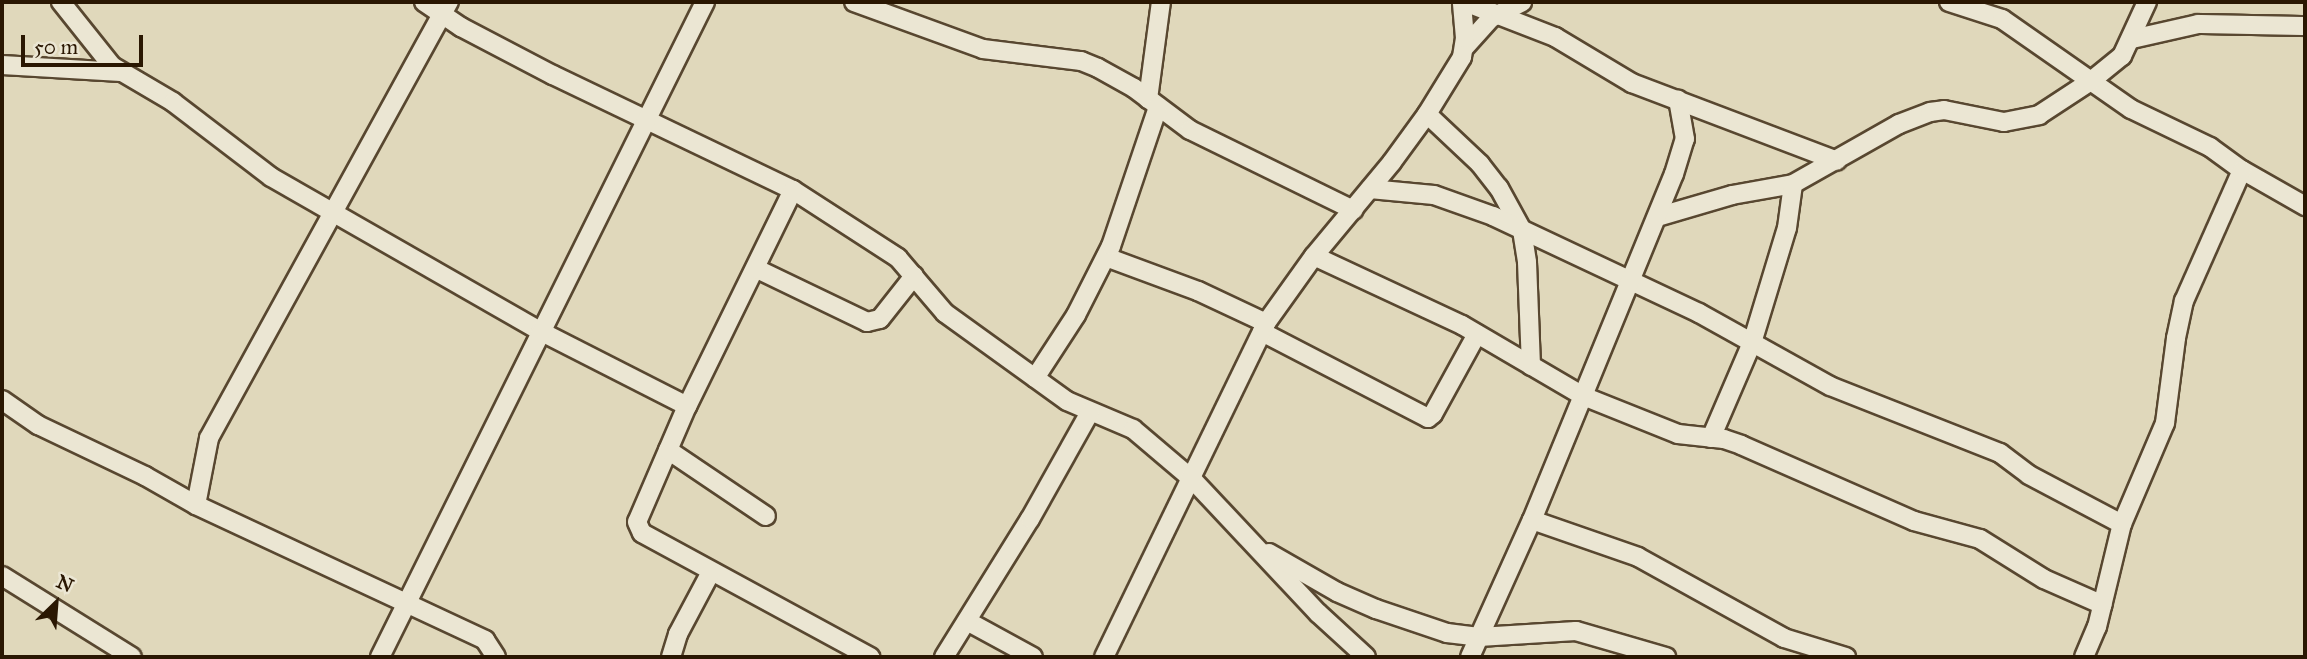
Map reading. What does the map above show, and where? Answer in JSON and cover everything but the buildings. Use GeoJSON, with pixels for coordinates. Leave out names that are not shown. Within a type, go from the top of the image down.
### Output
{"type":"FeatureCollection","features":[{"type":"Feature","properties":{"kind":"street"},"geometry":{"type":"LineString","coordinates":[[61,2],[107,61],[173,102],[271,177],[540,331],[687,406]]}},
{"type":"Feature","properties":{"kind":"street"},"geometry":{"type":"LineString","coordinates":[[424,2],[446,8],[553,75],[793,190],[898,258],[945,313],[1067,401],[1133,429],[1192,479],[1318,613],[1366,657]]}},
{"type":"Feature","properties":{"kind":"street"},"geometry":{"type":"LineString","coordinates":[[380,657],[645,118],[705,2]]}},
{"type":"Feature","properties":{"kind":"street"},"geometry":{"type":"LineString","coordinates":[[854,2],[983,49],[1081,61],[1098,68],[1190,130],[1353,210]]}},
{"type":"Feature","properties":{"kind":"street"},"geometry":{"type":"LineString","coordinates":[[1035,378],[1076,314],[1105,257],[1153,103],[1161,2]]}},
{"type":"Feature","properties":{"kind":"street"},"geometry":{"type":"LineString","coordinates":[[1465,47],[1463,2],[1555,37],[1614,74],[1837,160]]}},
{"type":"Feature","properties":{"kind":"street"},"geometry":{"type":"LineString","coordinates":[[1104,657],[1264,327],[1314,256],[1427,114],[1465,47],[1495,16],[1522,2]]}},
{"type":"Feature","properties":{"kind":"street"},"geometry":{"type":"LineString","coordinates":[[1949,2],[2002,19],[2149,119],[2210,147],[2242,170],[2305,205]]}},
{"type":"Feature","properties":{"kind":"street"},"geometry":{"type":"LineString","coordinates":[[1657,216],[1732,195],[1793,184],[1899,124],[1930,112],[1944,110],[2004,122],[2039,114],[2091,81],[2122,57],[2147,2]]}},
{"type":"Feature","properties":{"kind":"street"},"geometry":{"type":"LineString","coordinates":[[196,505],[209,438],[331,212],[446,8]]}},
{"type":"Feature","properties":{"kind":"street"},"geometry":{"type":"LineString","coordinates":[[2132,39],[2198,24],[2305,26]]}},
{"type":"Feature","properties":{"kind":"street"},"geometry":{"type":"LineString","coordinates":[[2,65],[121,72]]}},
{"type":"Feature","properties":{"kind":"street"},"geometry":{"type":"LineString","coordinates":[[1470,657],[1532,520],[1657,216],[1685,139],[1678,100]]}},
{"type":"Feature","properties":{"kind":"street"},"geometry":{"type":"LineString","coordinates":[[1427,114],[1480,164],[1499,188],[1522,230],[1527,262],[1531,366]]}},
{"type":"Feature","properties":{"kind":"street"},"geometry":{"type":"LineString","coordinates":[[2084,657],[2103,605],[2122,524],[2165,423],[2176,338],[2184,301],[2242,170]]}},
{"type":"Feature","properties":{"kind":"street"},"geometry":{"type":"LineString","coordinates":[[1711,438],[1752,343],[1787,228],[1793,184]]}},
{"type":"Feature","properties":{"kind":"street"},"geometry":{"type":"LineString","coordinates":[[1370,189],[1434,195],[1522,230],[1632,281],[1830,386],[2000,453],[2029,475],[2122,524]]}},
{"type":"Feature","properties":{"kind":"street"},"geometry":{"type":"LineString","coordinates":[[793,190],[757,269],[687,406],[639,516],[639,528],[642,533],[711,572],[870,657]]}},
{"type":"Feature","properties":{"kind":"street"},"geometry":{"type":"LineString","coordinates":[[1314,256],[1476,334],[1583,396],[1678,434],[1741,445],[1914,520],[1980,540],[2044,579],[2103,605]]}},
{"type":"Feature","properties":{"kind":"street"},"geometry":{"type":"LineString","coordinates":[[1105,257],[1198,291],[1428,418],[1433,414],[1476,334]]}},
{"type":"Feature","properties":{"kind":"street"},"geometry":{"type":"LineString","coordinates":[[757,269],[867,322],[880,319],[914,276]]}},
{"type":"Feature","properties":{"kind":"street"},"geometry":{"type":"LineString","coordinates":[[2,400],[38,425],[145,476],[196,505],[485,640],[496,657]]}},
{"type":"Feature","properties":{"kind":"street"},"geometry":{"type":"LineString","coordinates":[[944,657],[1030,519],[1090,412]]}},
{"type":"Feature","properties":{"kind":"street"},"geometry":{"type":"LineString","coordinates":[[668,450],[766,516]]}},
{"type":"Feature","properties":{"kind":"street"},"geometry":{"type":"LineString","coordinates":[[1532,520],[1638,557],[1784,638],[1846,657]]}},
{"type":"Feature","properties":{"kind":"street"},"geometry":{"type":"LineString","coordinates":[[1251,542],[1338,592],[1377,609],[1447,633],[1479,637],[1576,631],[1666,657]]}},
{"type":"Feature","properties":{"kind":"street"},"geometry":{"type":"LineString","coordinates":[[671,657],[678,634],[711,572]]}},
{"type":"Feature","properties":{"kind":"street"},"geometry":{"type":"LineString","coordinates":[[2,576],[132,657]]}},
{"type":"Feature","properties":{"kind":"street"},"geometry":{"type":"LineString","coordinates":[[967,621],[1033,657]]}}]}
